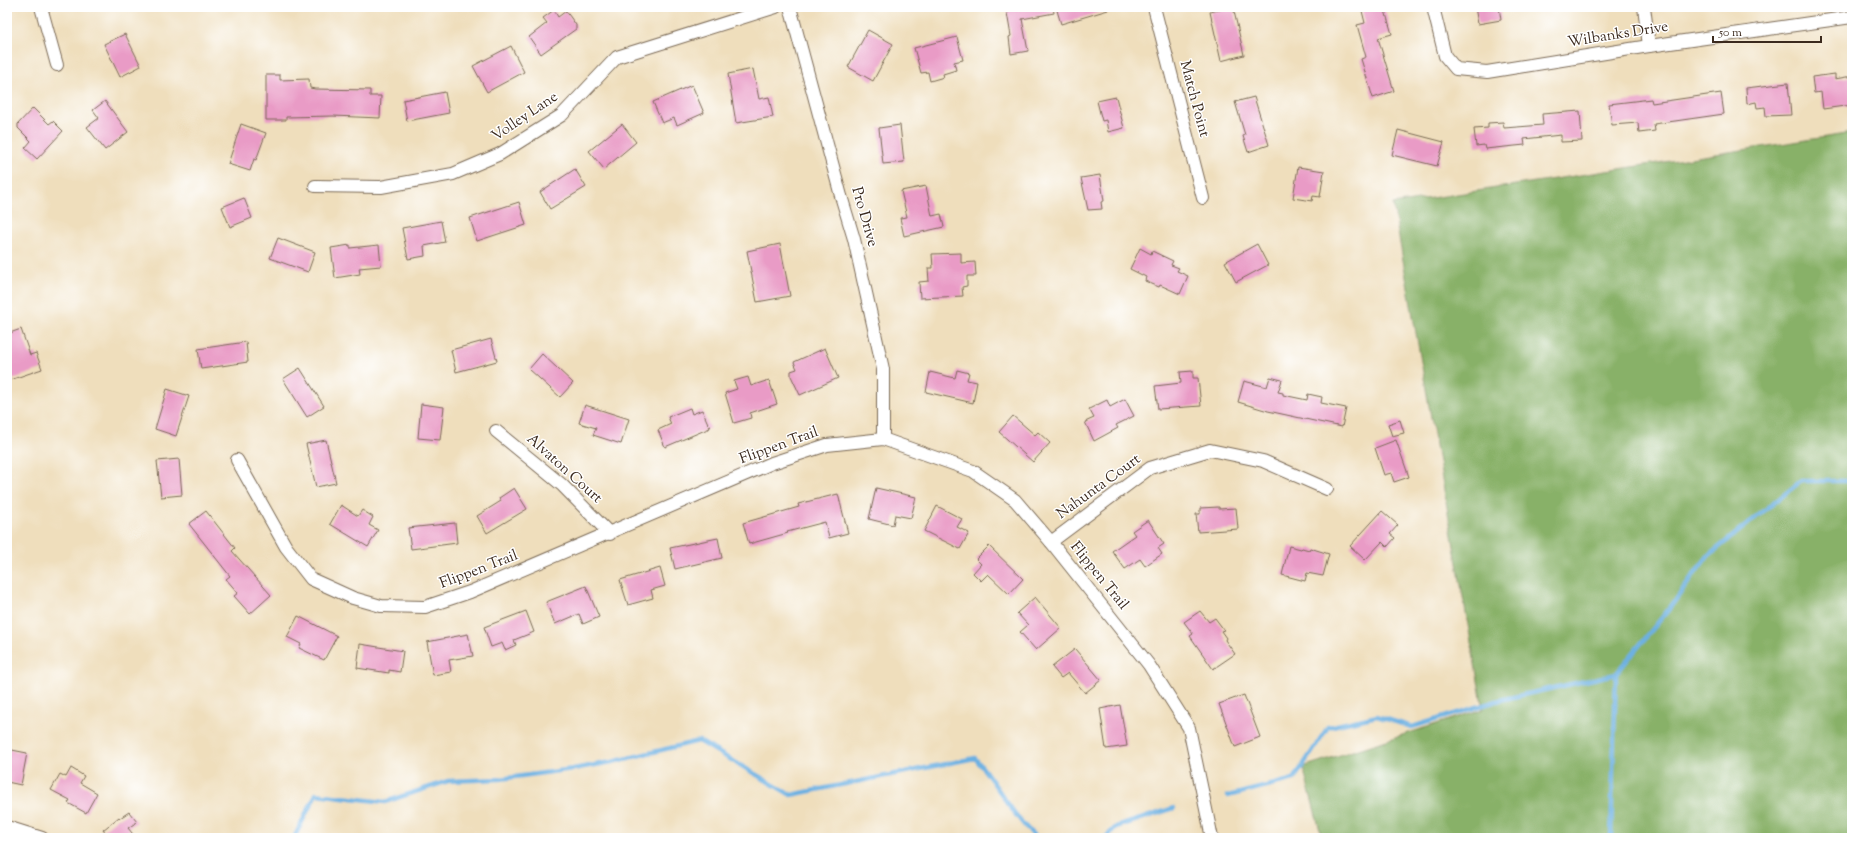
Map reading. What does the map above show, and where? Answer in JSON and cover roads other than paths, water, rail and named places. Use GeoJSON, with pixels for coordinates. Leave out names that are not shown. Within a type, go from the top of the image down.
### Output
{"type":"FeatureCollection","features":[{"type":"Feature","properties":{"kind":"street"},"geometry":{"type":"LineString","coordinates":[[41,7],[57,65]]}},
{"type":"Feature","properties":{"kind":"street","name":"Volley Lane"},"geometry":{"type":"LineString","coordinates":[[315,186],[381,187],[454,174],[500,154],[562,115],[617,57],[776,7]]}},
{"type":"Feature","properties":{"kind":"street","name":"Pro Drive"},"geometry":{"type":"LineString","coordinates":[[790,7],[854,239],[883,369],[883,439]]}},
{"type":"Feature","properties":{"kind":"street","name":"Match Point"},"geometry":{"type":"LineString","coordinates":[[1154,7],[1204,198]]}},
{"type":"Feature","properties":{"kind":"street","name":"Wilbanks Drive"},"geometry":{"type":"LineString","coordinates":[[1433,7],[1445,56],[1456,69],[1487,72],[1649,46],[1852,17]]}},
{"type":"Feature","properties":{"kind":"street"},"geometry":{"type":"LineString","coordinates":[[1644,7],[1649,46]]}},
{"type":"Feature","properties":{"kind":"street","name":"Alvaton Court"},"geometry":{"type":"LineString","coordinates":[[496,431],[562,485],[610,534]]}},
{"type":"Feature","properties":{"kind":"street","name":"Flippen Trail"},"geometry":{"type":"LineString","coordinates":[[237,460],[286,547],[311,579],[353,598],[381,606],[425,607],[470,592],[610,534],[772,462],[827,445],[883,439],[973,471],[1015,500],[1051,542],[1149,665],[1189,728],[1212,838]]}},
{"type":"Feature","properties":{"kind":"street","name":"Nahunta Court"},"geometry":{"type":"LineString","coordinates":[[1051,542],[1150,468],[1210,450],[1263,461],[1327,489]]}},
{"type":"Feature","properties":{"kind":"street"},"geometry":{"type":"LineString","coordinates":[[7,827],[42,838]]}},
{"type":"Feature","properties":{"kind":"waterway"},"geometry":{"type":"LineString","coordinates":[[1611,838],[1616,674],[1669,609],[1707,557],[1801,481],[1849,481],[1852,479]]}},
{"type":"Feature","properties":{"kind":"waterway"},"geometry":{"type":"LineString","coordinates":[[1228,796],[1294,779],[1328,727],[1377,716],[1412,727],[1500,700],[1616,674]]}},
{"type":"Feature","properties":{"kind":"waterway"},"geometry":{"type":"LineString","coordinates":[[294,838],[316,794],[385,802],[448,781],[500,779],[573,769],[612,762],[699,741],[791,795],[975,758],[1012,810],[1028,830],[1037,838]]}},
{"type":"Feature","properties":{"kind":"waterway"},"geometry":{"type":"LineString","coordinates":[[1105,838],[1116,827],[1174,808]]}}]}
